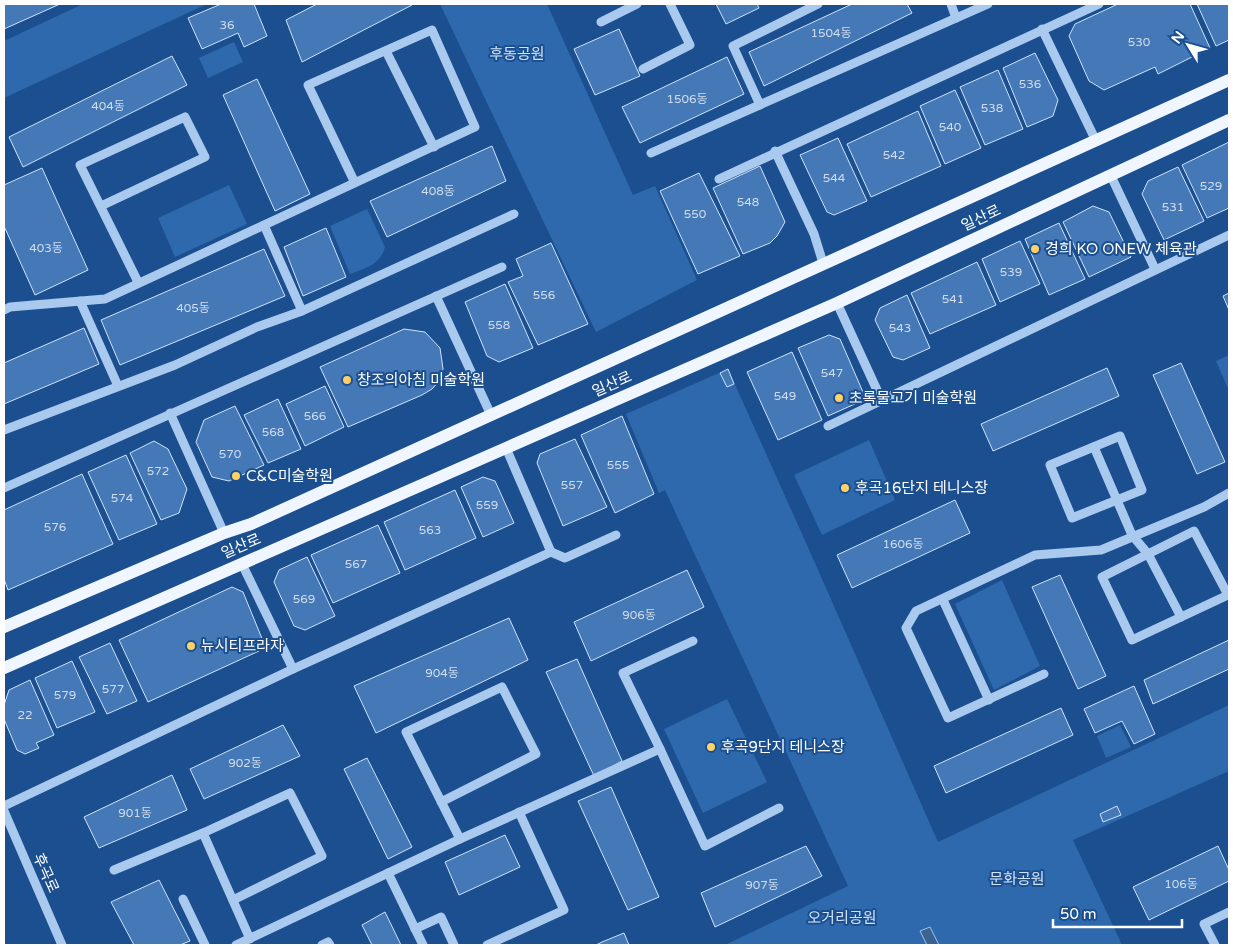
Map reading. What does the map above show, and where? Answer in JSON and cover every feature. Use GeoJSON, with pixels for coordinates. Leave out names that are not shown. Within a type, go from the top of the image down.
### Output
{"type":"FeatureCollection","features":[{"type":"Feature","properties":{"kind":"main road","name":"일산로"},"geometry":{"type":"LineString","coordinates":[[4,627],[224,533],[250,524],[1229,80]]}},
{"type":"Feature","properties":{"kind":"main road","name":"일산로"},"geometry":{"type":"LineString","coordinates":[[4,668],[837,303],[1229,120]]}},
{"type":"Feature","properties":{"kind":"street"},"geometry":{"type":"LineString","coordinates":[[601,22],[637,4]]}},
{"type":"Feature","properties":{"kind":"street"},"geometry":{"type":"LineString","coordinates":[[643,68],[690,45],[670,4]]}},
{"type":"Feature","properties":{"kind":"street"},"geometry":{"type":"LineString","coordinates":[[760,105],[733,46],[818,4]]}},
{"type":"Feature","properties":{"kind":"street"},"geometry":{"type":"LineString","coordinates":[[950,4],[956,18]]}},
{"type":"Feature","properties":{"kind":"street"},"geometry":{"type":"LineString","coordinates":[[651,153],[988,4]]}},
{"type":"Feature","properties":{"kind":"street"},"geometry":{"type":"LineString","coordinates":[[719,179],[775,151],[1099,4]]}},
{"type":"Feature","properties":{"kind":"street"},"geometry":{"type":"LineString","coordinates":[[1042,29],[1096,141]]}},
{"type":"Feature","properties":{"kind":"street"},"geometry":{"type":"LineString","coordinates":[[4,310],[10,307],[104,299],[138,282],[356,183],[475,127],[432,30],[308,85],[356,183]]}},
{"type":"Feature","properties":{"kind":"street"},"geometry":{"type":"LineString","coordinates":[[386,51],[434,147]]}},
{"type":"Feature","properties":{"kind":"street"},"geometry":{"type":"LineString","coordinates":[[101,206],[205,157],[186,117],[80,165],[138,282]]}},
{"type":"Feature","properties":{"kind":"street"},"geometry":{"type":"LineString","coordinates":[[775,151],[814,234],[823,263]]}},
{"type":"Feature","properties":{"kind":"street"},"geometry":{"type":"LineString","coordinates":[[1111,176],[1155,269]]}},
{"type":"Feature","properties":{"kind":"street"},"geometry":{"type":"LineString","coordinates":[[4,430],[175,365],[257,327],[302,311],[514,214]]}},
{"type":"Feature","properties":{"kind":"street"},"geometry":{"type":"LineString","coordinates":[[264,225],[302,311]]}},
{"type":"Feature","properties":{"kind":"street"},"geometry":{"type":"LineString","coordinates":[[828,426],[1229,234]]}},
{"type":"Feature","properties":{"kind":"street"},"geometry":{"type":"LineString","coordinates":[[4,488],[502,267]]}},
{"type":"Feature","properties":{"kind":"street"},"geometry":{"type":"LineString","coordinates":[[436,296],[491,415]]}},
{"type":"Feature","properties":{"kind":"street"},"geometry":{"type":"LineString","coordinates":[[80,301],[118,386]]}},
{"type":"Feature","properties":{"kind":"street"},"geometry":{"type":"LineString","coordinates":[[837,303],[882,401]]}},
{"type":"Feature","properties":{"kind":"street"},"geometry":{"type":"LineString","coordinates":[[170,413],[224,533]]}},
{"type":"Feature","properties":{"kind":"street"},"geometry":{"type":"LineString","coordinates":[[1120,436],[1142,490],[1072,518],[1050,465],[1094,447],[1120,436]]}},
{"type":"Feature","properties":{"kind":"street"},"geometry":{"type":"LineString","coordinates":[[1094,447],[1132,536],[1148,554],[1181,617]]}},
{"type":"Feature","properties":{"kind":"street"},"geometry":{"type":"LineString","coordinates":[[506,448],[551,552],[566,558],[616,535]]}},
{"type":"Feature","properties":{"kind":"street"},"geometry":{"type":"LineString","coordinates":[[1044,674],[948,718],[906,628],[916,611],[943,600],[1035,555],[1101,550],[1204,507],[1229,493]]}},
{"type":"Feature","properties":{"kind":"street"},"geometry":{"type":"LineString","coordinates":[[1194,531],[1228,595],[1132,640],[1102,577],[1148,554],[1194,531]]}},
{"type":"Feature","properties":{"kind":"street"},"geometry":{"type":"LineString","coordinates":[[4,806],[293,669],[551,552]]}},
{"type":"Feature","properties":{"kind":"street"},"geometry":{"type":"LineString","coordinates":[[242,564],[293,669]]}},
{"type":"Feature","properties":{"kind":"street"},"geometry":{"type":"LineString","coordinates":[[943,600],[989,700]]}},
{"type":"Feature","properties":{"kind":"street"},"geometry":{"type":"LineString","coordinates":[[693,641],[623,673],[705,846],[779,808]]}},
{"type":"Feature","properties":{"kind":"street"},"geometry":{"type":"LineString","coordinates":[[441,802],[536,754],[502,687],[406,732],[441,802],[460,839]]}},
{"type":"Feature","properties":{"kind":"street"},"geometry":{"type":"LineString","coordinates":[[236,945],[460,839],[660,749]]}},
{"type":"Feature","properties":{"kind":"street"},"geometry":{"type":"LineString","coordinates":[[114,870],[203,833],[290,793],[322,856],[233,900]]}},
{"type":"Feature","properties":{"kind":"street","name":"후곡로"},"geometry":{"type":"LineString","coordinates":[[4,811],[62,945]]}},
{"type":"Feature","properties":{"kind":"street"},"geometry":{"type":"LineString","coordinates":[[487,945],[564,910],[519,812]]}},
{"type":"Feature","properties":{"kind":"street"},"geometry":{"type":"LineString","coordinates":[[203,833],[250,939]]}},
{"type":"Feature","properties":{"kind":"street"},"geometry":{"type":"LineString","coordinates":[[388,873],[423,945]]}},
{"type":"Feature","properties":{"kind":"street"},"geometry":{"type":"LineString","coordinates":[[183,899],[204,945]]}},
{"type":"Feature","properties":{"kind":"street"},"geometry":{"type":"LineString","coordinates":[[1215,945],[1204,924],[1229,912]]}},
{"type":"Feature","properties":{"kind":"street"},"geometry":{"type":"LineString","coordinates":[[415,929],[441,917],[454,945]]}},
{"type":"Feature","properties":{"kind":"street"},"geometry":{"type":"LineString","coordinates":[[322,945],[328,942],[330,945]]}},
{"type":"Feature","properties":{"kind":"green space"},"geometry":{"type":"Polygon","coordinates":[[[83,4],[207,4],[4,98],[4,41],[83,4]]]}},
{"type":"Feature","properties":{"kind":"green space","name":"후동공원"},"geometry":{"type":"Polygon","coordinates":[[[440,4],[547,4],[633,195],[655,186],[697,280],[596,332],[440,4]]]}},
{"type":"Feature","properties":{"kind":"green space"},"geometry":{"type":"Polygon","coordinates":[[[234,42],[243,62],[208,78],[199,58],[234,42]]]}},
{"type":"Feature","properties":{"kind":"green space"},"geometry":{"type":"Polygon","coordinates":[[[229,185],[247,224],[175,257],[158,218],[229,185]]]}},
{"type":"Feature","properties":{"kind":"green space"},"geometry":{"type":"Polygon","coordinates":[[[367,209],[385,247],[376,262],[367,268],[350,274],[330,226],[367,209]]]}},
{"type":"Feature","properties":{"kind":"green space"},"geometry":{"type":"Polygon","coordinates":[[[1229,355],[1229,391],[1216,361],[1229,355]]]}},
{"type":"Feature","properties":{"kind":"green space","name":"문화공원"},"geometry":{"type":"Polygon","coordinates":[[[728,369],[938,842],[1229,705],[1229,771],[1073,840],[1122,945],[725,945],[848,886],[665,490],[659,493],[626,414],[728,369]]]}},
{"type":"Feature","properties":{"kind":"green space","name":"후곡16단지 테니스장"},"geometry":{"type":"Polygon","coordinates":[[[869,440],[895,500],[822,535],[794,475],[869,440]]]}},
{"type":"Feature","properties":{"kind":"green space"},"geometry":{"type":"Polygon","coordinates":[[[1002,580],[1040,666],[994,690],[955,604],[1002,580]]]}},
{"type":"Feature","properties":{"kind":"green space","name":"후곡9단지 테니스장"},"geometry":{"type":"Polygon","coordinates":[[[727,699],[767,782],[703,813],[664,729],[727,699]]]}},
{"type":"Feature","properties":{"kind":"green space"},"geometry":{"type":"Polygon","coordinates":[[[1120,725],[1131,747],[1106,758],[1097,736],[1120,725]]]}},
{"type":"Feature","properties":{"kind":"shaded area"},"geometry":{"type":"Polygon","coordinates":[[[930,927],[939,945],[927,945],[920,931],[930,927]]]}},
{"type":"Feature","properties":{"kind":"building"},"geometry":{"type":"Polygon","coordinates":[[[4,4],[60,4],[4,29],[4,4]]]}},
{"type":"Feature","properties":{"kind":"building"},"geometry":{"type":"Polygon","coordinates":[[[221,4],[254,4],[267,36],[244,47],[238,33],[202,49],[188,18],[221,4]]]}},
{"type":"Feature","properties":{"kind":"building"},"geometry":{"type":"Polygon","coordinates":[[[317,4],[412,5],[302,62],[286,20],[317,4]]]}},
{"type":"Feature","properties":{"kind":"building"},"geometry":{"type":"Polygon","coordinates":[[[716,4],[757,4],[759,8],[726,24],[716,4]]]}},
{"type":"Feature","properties":{"kind":"building"},"geometry":{"type":"Polygon","coordinates":[[[852,4],[907,4],[912,13],[764,86],[749,52],[852,4]]]}},
{"type":"Feature","properties":{"kind":"building"},"geometry":{"type":"Polygon","coordinates":[[[1118,4],[1190,4],[1210,48],[1158,74],[1155,67],[1104,90],[1089,81],[1069,36],[1075,24],[1118,4]]]}},
{"type":"Feature","properties":{"kind":"building"},"geometry":{"type":"Polygon","coordinates":[[[1197,4],[1229,4],[1229,40],[1216,46],[1197,4]]]}},
{"type":"Feature","properties":{"kind":"building"},"geometry":{"type":"Polygon","coordinates":[[[619,29],[640,76],[595,95],[574,49],[619,29]]]}},
{"type":"Feature","properties":{"kind":"building"},"geometry":{"type":"Polygon","coordinates":[[[1035,53],[1058,100],[1053,116],[1027,127],[1003,68],[1035,53]]]}},
{"type":"Feature","properties":{"kind":"building"},"geometry":{"type":"Polygon","coordinates":[[[172,56],[187,85],[23,167],[9,137],[172,56]]]}},
{"type":"Feature","properties":{"kind":"building"},"geometry":{"type":"Polygon","coordinates":[[[727,57],[744,94],[640,143],[622,107],[727,57]]]}},
{"type":"Feature","properties":{"kind":"building"},"geometry":{"type":"Polygon","coordinates":[[[998,70],[1023,129],[985,145],[960,87],[998,70]]]}},
{"type":"Feature","properties":{"kind":"building"},"geometry":{"type":"Polygon","coordinates":[[[257,79],[310,194],[275,211],[223,95],[257,79]]]}},
{"type":"Feature","properties":{"kind":"building"},"geometry":{"type":"Polygon","coordinates":[[[955,90],[981,148],[945,164],[920,106],[955,90]]]}},
{"type":"Feature","properties":{"kind":"building"},"geometry":{"type":"Polygon","coordinates":[[[918,111],[941,166],[871,197],[847,144],[918,111]]]}},
{"type":"Feature","properties":{"kind":"building"},"geometry":{"type":"Polygon","coordinates":[[[838,138],[867,201],[834,215],[827,212],[800,155],[838,138]]]}},
{"type":"Feature","properties":{"kind":"building"},"geometry":{"type":"Polygon","coordinates":[[[1229,142],[1229,208],[1207,218],[1182,165],[1229,142]]]}},
{"type":"Feature","properties":{"kind":"building"},"geometry":{"type":"Polygon","coordinates":[[[492,146],[506,181],[387,237],[370,201],[492,146]]]}},
{"type":"Feature","properties":{"kind":"building"},"geometry":{"type":"Polygon","coordinates":[[[760,166],[785,222],[777,236],[770,243],[743,254],[713,188],[760,166]]]}},
{"type":"Feature","properties":{"kind":"building"},"geometry":{"type":"Polygon","coordinates":[[[1178,167],[1204,221],[1164,240],[1142,194],[1148,181],[1178,167]]]}},
{"type":"Feature","properties":{"kind":"building"},"geometry":{"type":"Polygon","coordinates":[[[42,168],[88,270],[35,295],[4,226],[4,185],[42,168]]]}},
{"type":"Feature","properties":{"kind":"building"},"geometry":{"type":"Polygon","coordinates":[[[699,173],[740,256],[698,274],[660,191],[699,173]]]}},
{"type":"Feature","properties":{"kind":"building"},"geometry":{"type":"Polygon","coordinates":[[[1093,206],[1109,212],[1131,257],[1089,277],[1063,222],[1093,206]]]}},
{"type":"Feature","properties":{"kind":"building"},"geometry":{"type":"Polygon","coordinates":[[[1059,223],[1085,279],[1049,295],[1025,239],[1059,223]]]}},
{"type":"Feature","properties":{"kind":"building"},"geometry":{"type":"Polygon","coordinates":[[[326,228],[346,277],[303,296],[284,247],[326,228]]]}},
{"type":"Feature","properties":{"kind":"building"},"geometry":{"type":"Polygon","coordinates":[[[1020,241],[1040,284],[1000,302],[982,259],[1020,241]]]}},
{"type":"Feature","properties":{"kind":"building"},"geometry":{"type":"Polygon","coordinates":[[[551,243],[588,324],[538,345],[508,282],[523,276],[516,259],[551,243]]]}},
{"type":"Feature","properties":{"kind":"building"},"geometry":{"type":"Polygon","coordinates":[[[264,249],[285,296],[120,365],[101,320],[264,249]]]}},
{"type":"Feature","properties":{"kind":"building"},"geometry":{"type":"Polygon","coordinates":[[[977,262],[996,305],[930,334],[911,293],[977,262]]]}},
{"type":"Feature","properties":{"kind":"building"},"geometry":{"type":"Polygon","coordinates":[[[505,284],[533,348],[499,362],[487,356],[465,302],[505,284]]]}},
{"type":"Feature","properties":{"kind":"building"},"geometry":{"type":"Polygon","coordinates":[[[1229,293],[1229,310],[1223,296],[1229,293]]]}},
{"type":"Feature","properties":{"kind":"building"},"geometry":{"type":"Polygon","coordinates":[[[907,295],[930,348],[903,360],[893,357],[875,320],[880,308],[907,295]]]}},
{"type":"Feature","properties":{"kind":"building"},"geometry":{"type":"Polygon","coordinates":[[[84,328],[99,364],[4,404],[4,363],[84,328]]]}},
{"type":"Feature","properties":{"kind":"building"},"geometry":{"type":"Polygon","coordinates":[[[404,329],[425,332],[440,348],[443,369],[440,380],[432,389],[422,395],[348,427],[320,367],[404,329]]]}},
{"type":"Feature","properties":{"kind":"building"},"geometry":{"type":"Polygon","coordinates":[[[829,335],[840,339],[866,399],[828,416],[798,348],[829,335]]]}},
{"type":"Feature","properties":{"kind":"building"},"geometry":{"type":"Polygon","coordinates":[[[792,352],[822,420],[778,440],[747,372],[792,352]]]}},
{"type":"Feature","properties":{"kind":"building"},"geometry":{"type":"Polygon","coordinates":[[[1181,363],[1225,462],[1197,474],[1153,375],[1181,363]]]}},
{"type":"Feature","properties":{"kind":"building"},"geometry":{"type":"Polygon","coordinates":[[[1107,368],[1119,396],[993,451],[981,424],[1107,368]]]}},
{"type":"Feature","properties":{"kind":"building"},"geometry":{"type":"Polygon","coordinates":[[[728,369],[734,384],[727,387],[720,373],[728,369]]]}},
{"type":"Feature","properties":{"kind":"building"},"geometry":{"type":"Polygon","coordinates":[[[325,386],[344,427],[305,446],[286,404],[325,386]]]}},
{"type":"Feature","properties":{"kind":"building"},"geometry":{"type":"Polygon","coordinates":[[[278,399],[301,449],[268,463],[244,415],[278,399]]]}},
{"type":"Feature","properties":{"kind":"building"},"geometry":{"type":"Polygon","coordinates":[[[235,406],[264,465],[229,481],[212,477],[196,442],[204,420],[235,406]]]}},
{"type":"Feature","properties":{"kind":"building"},"geometry":{"type":"Polygon","coordinates":[[[622,416],[654,494],[615,513],[581,435],[622,416]]]}},
{"type":"Feature","properties":{"kind":"building"},"geometry":{"type":"Polygon","coordinates":[[[575,439],[607,507],[563,526],[537,463],[540,454],[575,439]]]}},
{"type":"Feature","properties":{"kind":"building"},"geometry":{"type":"Polygon","coordinates":[[[154,441],[168,449],[187,489],[179,513],[161,520],[130,453],[154,441]]]}},
{"type":"Feature","properties":{"kind":"building"},"geometry":{"type":"Polygon","coordinates":[[[126,455],[157,524],[119,540],[88,472],[126,455]]]}},
{"type":"Feature","properties":{"kind":"building"},"geometry":{"type":"Polygon","coordinates":[[[82,474],[113,544],[8,590],[4,579],[4,510],[82,474]]]}},
{"type":"Feature","properties":{"kind":"building"},"geometry":{"type":"Polygon","coordinates":[[[483,477],[495,481],[514,523],[483,537],[461,487],[483,477]]]}},
{"type":"Feature","properties":{"kind":"building"},"geometry":{"type":"Polygon","coordinates":[[[455,490],[476,538],[405,570],[384,522],[455,490]]]}},
{"type":"Feature","properties":{"kind":"building"},"geometry":{"type":"Polygon","coordinates":[[[955,500],[970,533],[852,588],[837,555],[955,500]]]}},
{"type":"Feature","properties":{"kind":"building"},"geometry":{"type":"Polygon","coordinates":[[[378,525],[400,573],[333,603],[311,555],[378,525]]]}},
{"type":"Feature","properties":{"kind":"building"},"geometry":{"type":"Polygon","coordinates":[[[307,557],[335,616],[305,630],[294,626],[274,582],[279,570],[307,557]]]}},
{"type":"Feature","properties":{"kind":"building"},"geometry":{"type":"Polygon","coordinates":[[[687,570],[704,607],[591,661],[574,622],[687,570]]]}},
{"type":"Feature","properties":{"kind":"building"},"geometry":{"type":"Polygon","coordinates":[[[1060,575],[1106,676],[1078,689],[1032,587],[1060,575]]]}},
{"type":"Feature","properties":{"kind":"building","name":"뉴시티프라자"},"geometry":{"type":"Polygon","coordinates":[[[232,587],[243,592],[263,641],[259,651],[148,702],[119,640],[232,587]]]}},
{"type":"Feature","properties":{"kind":"building"},"geometry":{"type":"Polygon","coordinates":[[[509,618],[528,660],[376,733],[354,686],[509,618]]]}},
{"type":"Feature","properties":{"kind":"building"},"geometry":{"type":"Polygon","coordinates":[[[1229,640],[1229,669],[1153,704],[1144,680],[1229,640]]]}},
{"type":"Feature","properties":{"kind":"building"},"geometry":{"type":"Polygon","coordinates":[[[110,643],[137,701],[107,714],[79,657],[110,643]]]}},
{"type":"Feature","properties":{"kind":"building"},"geometry":{"type":"Polygon","coordinates":[[[577,659],[622,761],[594,776],[546,672],[577,659]]]}},
{"type":"Feature","properties":{"kind":"building"},"geometry":{"type":"Polygon","coordinates":[[[72,661],[95,712],[57,728],[35,678],[72,661]]]}},
{"type":"Feature","properties":{"kind":"building"},"geometry":{"type":"Polygon","coordinates":[[[30,680],[54,735],[36,743],[39,748],[25,754],[17,750],[4,719],[4,705],[9,690],[30,680]]]}},
{"type":"Feature","properties":{"kind":"building"},"geometry":{"type":"Polygon","coordinates":[[[1134,686],[1155,734],[1134,744],[1122,721],[1095,733],[1084,709],[1134,686]]]}},
{"type":"Feature","properties":{"kind":"building"},"geometry":{"type":"Polygon","coordinates":[[[1061,708],[1073,735],[946,793],[934,766],[1061,708]]]}},
{"type":"Feature","properties":{"kind":"building"},"geometry":{"type":"Polygon","coordinates":[[[283,725],[300,756],[204,799],[190,769],[283,725]]]}},
{"type":"Feature","properties":{"kind":"building"},"geometry":{"type":"Polygon","coordinates":[[[367,758],[412,847],[388,859],[344,769],[367,758]]]}},
{"type":"Feature","properties":{"kind":"building"},"geometry":{"type":"Polygon","coordinates":[[[172,775],[187,810],[99,848],[84,817],[172,775]]]}},
{"type":"Feature","properties":{"kind":"building"},"geometry":{"type":"Polygon","coordinates":[[[611,787],[659,897],[628,910],[578,801],[611,787]]]}},
{"type":"Feature","properties":{"kind":"building"},"geometry":{"type":"Polygon","coordinates":[[[1117,806],[1121,815],[1103,822],[1100,814],[1117,806]]]}},
{"type":"Feature","properties":{"kind":"building"},"geometry":{"type":"Polygon","coordinates":[[[505,835],[520,867],[459,895],[445,862],[505,835]]]}},
{"type":"Feature","properties":{"kind":"building"},"geometry":{"type":"Polygon","coordinates":[[[806,846],[822,876],[715,927],[701,893],[806,846]]]}},
{"type":"Feature","properties":{"kind":"building"},"geometry":{"type":"Polygon","coordinates":[[[1218,846],[1229,870],[1229,881],[1149,920],[1133,887],[1218,846]]]}},
{"type":"Feature","properties":{"kind":"building"},"geometry":{"type":"Polygon","coordinates":[[[159,880],[190,941],[180,945],[134,945],[111,902],[159,880]]]}},
{"type":"Feature","properties":{"kind":"building"},"geometry":{"type":"Polygon","coordinates":[[[385,912],[401,945],[372,945],[362,925],[385,912]]]}},
{"type":"Feature","properties":{"kind":"building"},"geometry":{"type":"Polygon","coordinates":[[[624,933],[629,945],[596,945],[602,942],[624,933]]]}},
{"type":"Feature","properties":{"kind":"place","name":"경희 KO ONEW 체육관"},"geometry":{"type":"Point","coordinates":[1035,249]}},
{"type":"Feature","properties":{"kind":"place","name":"창조의아침 미술학원"},"geometry":{"type":"Point","coordinates":[347,380]}},
{"type":"Feature","properties":{"kind":"place","name":"초록물고기 미술학원"},"geometry":{"type":"Point","coordinates":[839,398]}},
{"type":"Feature","properties":{"kind":"place","name":"C&C미술학원"},"geometry":{"type":"Point","coordinates":[236,476]}},
{"type":"Feature","properties":{"kind":"place","name":"후곡16단지 테니스장"},"geometry":{"type":"Point","coordinates":[845,488]}},
{"type":"Feature","properties":{"kind":"place","name":"뉴시티프라자"},"geometry":{"type":"Point","coordinates":[191,646]}},
{"type":"Feature","properties":{"kind":"place","name":"후곡9단지 테니스장"},"geometry":{"type":"Point","coordinates":[711,747]}},
{"type":"Feature","properties":{"kind":"park label","name":"오거리공원"},"geometry":{"type":"Point","coordinates":[842,918]}}]}
